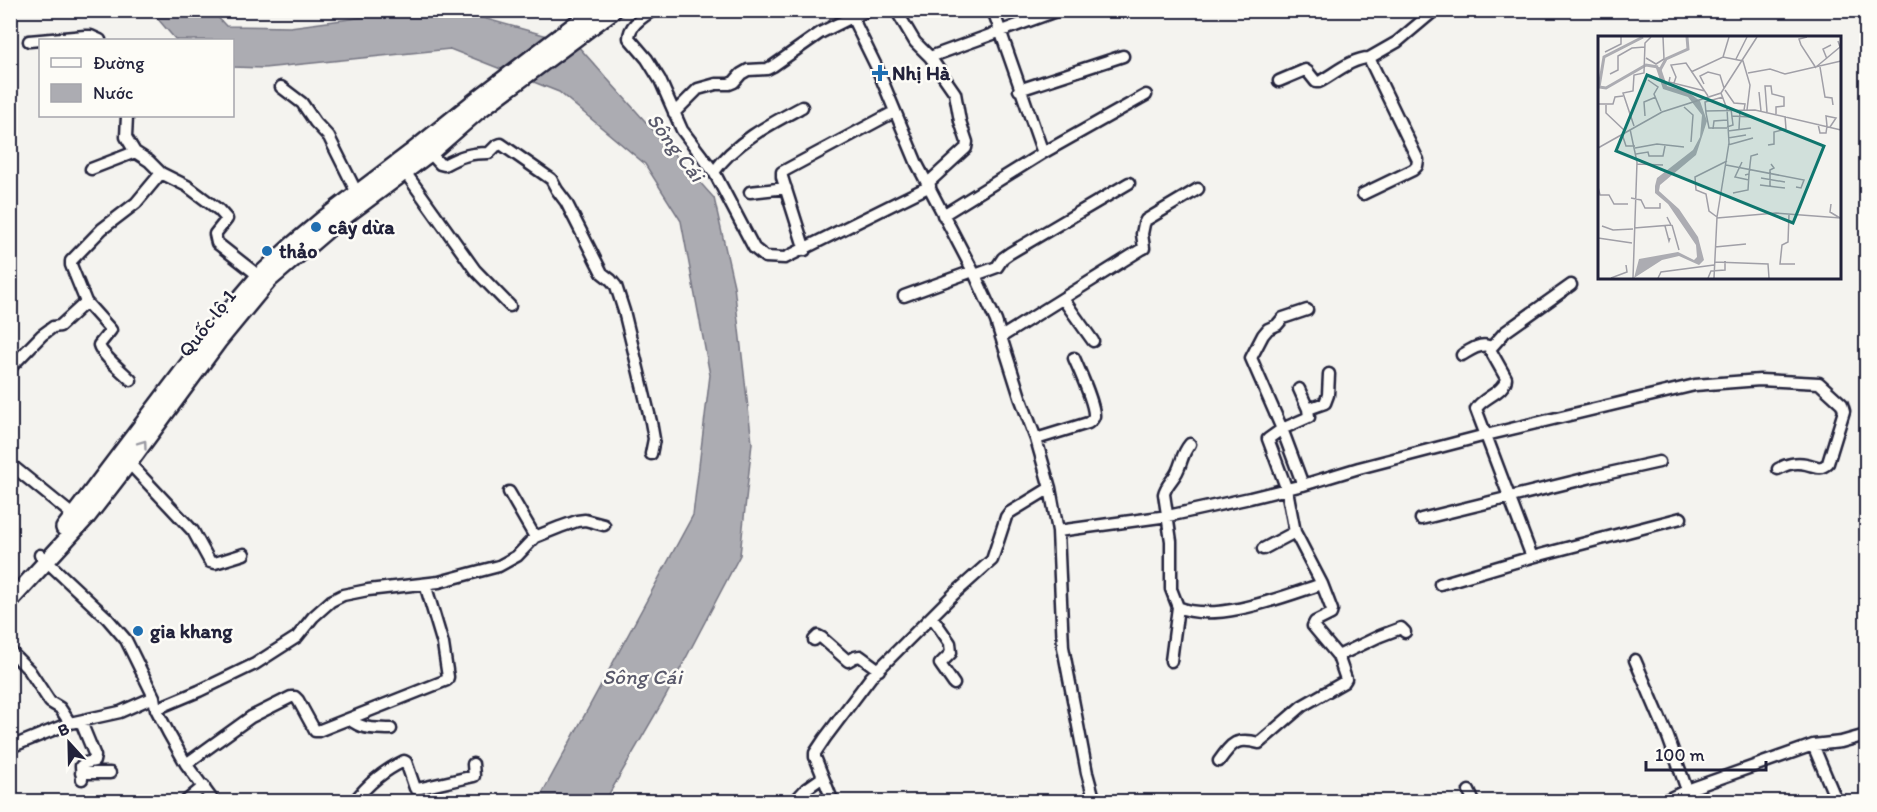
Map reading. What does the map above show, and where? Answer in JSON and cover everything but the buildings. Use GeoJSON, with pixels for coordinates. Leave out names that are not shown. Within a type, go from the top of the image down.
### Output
{"type":"FeatureCollection","features":[{"type":"Feature","properties":{"kind":"highway"},"geometry":{"type":"LineString","coordinates":[[474,108],[594,10]]}},
{"type":"Feature","properties":{"kind":"highway"},"geometry":{"type":"LineString","coordinates":[[474,108],[614,10]]}},
{"type":"Feature","properties":{"kind":"highway","name":"Quốc lộ 1"},"geometry":{"type":"LineString","coordinates":[[10,587],[88,516],[197,369],[269,280],[332,226],[430,153],[474,108]]}},
{"type":"Feature","properties":{"kind":"highway","name":"Quốc lộ 1"},"geometry":{"type":"LineString","coordinates":[[10,601],[219,323],[259,276],[291,246],[357,193],[474,108]]}},
{"type":"Feature","properties":{"kind":"street"},"geometry":{"type":"LineString","coordinates":[[653,10],[632,27],[629,38],[647,59],[660,80],[682,130],[714,172],[754,248],[765,257],[786,258],[929,184],[966,148],[967,142],[960,121],[955,93],[930,57],[915,42],[896,10]]}},
{"type":"Feature","properties":{"kind":"street"},"geometry":{"type":"LineString","coordinates":[[674,113],[698,89],[716,84],[729,84],[748,70],[767,69],[849,14],[870,10]]}},
{"type":"Feature","properties":{"kind":"street"},"geometry":{"type":"LineString","coordinates":[[993,10],[1019,90],[1043,153]]}},
{"type":"Feature","properties":{"kind":"street"},"geometry":{"type":"LineString","coordinates":[[930,57],[1059,10]]}},
{"type":"Feature","properties":{"kind":"street"},"geometry":{"type":"LineString","coordinates":[[1279,81],[1306,70],[1316,82],[1319,82],[1350,64],[1369,58],[1397,42],[1435,10]]}},
{"type":"Feature","properties":{"kind":"street"},"geometry":{"type":"LineString","coordinates":[[849,14],[877,68],[917,164],[974,273],[996,321],[1036,439],[1050,488],[1058,531],[1063,647],[1087,773],[1095,801]]}},
{"type":"Feature","properties":{"kind":"street"},"geometry":{"type":"LineString","coordinates":[[51,39],[85,36],[98,39]]}},
{"type":"Feature","properties":{"kind":"street"},"geometry":{"type":"LineString","coordinates":[[28,41],[39,40]]}},
{"type":"Feature","properties":{"kind":"street"},"geometry":{"type":"LineString","coordinates":[[1019,90],[1123,56]]}},
{"type":"Feature","properties":{"kind":"street"},"geometry":{"type":"LineString","coordinates":[[1363,194],[1413,170],[1418,160],[1369,58]]}},
{"type":"Feature","properties":{"kind":"street"},"geometry":{"type":"LineString","coordinates":[[281,87],[302,103],[315,122],[329,136],[357,193]]}},
{"type":"Feature","properties":{"kind":"street"},"geometry":{"type":"LineString","coordinates":[[943,215],[1043,153],[1146,95]]}},
{"type":"Feature","properties":{"kind":"street"},"geometry":{"type":"LineString","coordinates":[[714,172],[753,135],[802,107]]}},
{"type":"Feature","properties":{"kind":"street"},"geometry":{"type":"LineString","coordinates":[[805,250],[781,175],[782,172],[894,112]]}},
{"type":"Feature","properties":{"kind":"street"},"geometry":{"type":"LineString","coordinates":[[127,117],[126,136],[135,152],[161,172],[187,186],[224,215],[226,221],[215,234],[217,243],[259,276]]}},
{"type":"Feature","properties":{"kind":"street"},"geometry":{"type":"LineString","coordinates":[[430,153],[440,164],[444,165],[456,158],[475,152],[489,153],[501,144],[551,179],[566,202],[602,273],[615,286],[624,311],[651,422],[654,439],[651,454]]}},
{"type":"Feature","properties":{"kind":"street"},"geometry":{"type":"LineString","coordinates":[[91,169],[135,152]]}},
{"type":"Feature","properties":{"kind":"street"},"geometry":{"type":"LineString","coordinates":[[131,380],[101,351],[99,345],[111,330],[86,302],[71,261],[102,229],[136,203],[161,172]]}},
{"type":"Feature","properties":{"kind":"street"},"geometry":{"type":"LineString","coordinates":[[405,172],[475,270],[510,306]]}},
{"type":"Feature","properties":{"kind":"street"},"geometry":{"type":"LineString","coordinates":[[904,296],[997,267],[1010,253],[1129,183]]}},
{"type":"Feature","properties":{"kind":"street"},"geometry":{"type":"LineString","coordinates":[[750,192],[786,188]]}},
{"type":"Feature","properties":{"kind":"street"},"geometry":{"type":"LineString","coordinates":[[1001,337],[1144,248],[1143,228],[1146,219],[1198,189]]}},
{"type":"Feature","properties":{"kind":"street"},"geometry":{"type":"LineString","coordinates":[[1490,349],[1505,332],[1571,285]]}},
{"type":"Feature","properties":{"kind":"street"},"geometry":{"type":"LineString","coordinates":[[1063,299],[1093,341]]}},
{"type":"Feature","properties":{"kind":"street"},"geometry":{"type":"LineString","coordinates":[[10,368],[42,335],[53,327],[60,326],[86,302]]}},
{"type":"Feature","properties":{"kind":"street"},"geometry":{"type":"LineString","coordinates":[[1303,486],[1282,429],[1251,358],[1268,329],[1277,325],[1283,318],[1307,310]]}},
{"type":"Feature","properties":{"kind":"street"},"geometry":{"type":"LineString","coordinates":[[1462,355],[1484,344],[1490,349],[1506,378],[1503,386],[1476,407],[1532,557]]}},
{"type":"Feature","properties":{"kind":"street"},"geometry":{"type":"LineString","coordinates":[[1036,439],[1088,423],[1093,419],[1091,401],[1074,358]]}},
{"type":"Feature","properties":{"kind":"street"},"geometry":{"type":"LineString","coordinates":[[1308,409],[1325,404],[1329,374]]}},
{"type":"Feature","properties":{"kind":"street"},"geometry":{"type":"LineString","coordinates":[[1058,531],[1168,516],[1287,490],[1359,468],[1486,435],[1695,386],[1760,380],[1819,383],[1842,404],[1844,411],[1828,463],[1824,467],[1817,468],[1805,464],[1786,465],[1778,470]]}},
{"type":"Feature","properties":{"kind":"street"},"geometry":{"type":"LineString","coordinates":[[1219,761],[1234,743],[1246,739],[1259,743],[1302,706],[1346,679],[1338,656],[1313,626],[1315,622],[1332,612],[1322,584],[1295,532],[1287,490],[1268,439],[1282,429],[1309,417],[1299,389]]}},
{"type":"Feature","properties":{"kind":"street"},"geometry":{"type":"LineString","coordinates":[[1171,661],[1178,608],[1171,589],[1171,541],[1165,490],[1176,474],[1183,452],[1190,444]]}},
{"type":"Feature","properties":{"kind":"street"},"geometry":{"type":"LineString","coordinates":[[1421,519],[1659,462]]}},
{"type":"Feature","properties":{"kind":"street"},"geometry":{"type":"LineString","coordinates":[[129,463],[193,531],[210,562],[215,563],[244,554]]}},
{"type":"Feature","properties":{"kind":"street"},"geometry":{"type":"LineString","coordinates":[[10,465],[74,516]]}},
{"type":"Feature","properties":{"kind":"street"},"geometry":{"type":"LineString","coordinates":[[833,801],[815,753],[871,677],[954,594],[992,560],[1009,513],[1050,488]]}},
{"type":"Feature","properties":{"kind":"street"},"geometry":{"type":"LineString","coordinates":[[509,492],[535,537]]}},
{"type":"Feature","properties":{"kind":"street"},"geometry":{"type":"LineString","coordinates":[[1440,584],[1680,518]]}},
{"type":"Feature","properties":{"kind":"street"},"geometry":{"type":"LineString","coordinates":[[156,709],[255,664],[297,637],[322,609],[343,595],[425,584],[499,566],[517,556],[535,537],[578,520],[604,525]]}},
{"type":"Feature","properties":{"kind":"street"},"geometry":{"type":"LineString","coordinates":[[1263,549],[1295,532]]}},
{"type":"Feature","properties":{"kind":"street"},"geometry":{"type":"LineString","coordinates":[[43,558],[107,618],[126,640],[154,697],[156,709],[186,764],[214,801]]}},
{"type":"Feature","properties":{"kind":"street"},"geometry":{"type":"LineString","coordinates":[[186,764],[251,717],[291,697],[298,700],[316,732],[447,680],[443,644],[425,584]]}},
{"type":"Feature","properties":{"kind":"street"},"geometry":{"type":"LineString","coordinates":[[1178,608],[1204,614],[1264,603],[1322,584]]}},
{"type":"Feature","properties":{"kind":"street"},"geometry":{"type":"LineString","coordinates":[[932,616],[950,644],[951,653],[940,664],[954,684]]}},
{"type":"Feature","properties":{"kind":"street"},"geometry":{"type":"LineString","coordinates":[[1338,656],[1401,628],[1405,632]]}},
{"type":"Feature","properties":{"kind":"street"},"geometry":{"type":"LineString","coordinates":[[814,640],[818,636],[848,661],[860,656],[879,670]]}},
{"type":"Feature","properties":{"kind":"street"},"geometry":{"type":"LineString","coordinates":[[10,651],[29,670],[50,702],[76,722],[95,756],[94,761],[81,766],[82,776],[110,773]]}},
{"type":"Feature","properties":{"kind":"street"},"geometry":{"type":"LineString","coordinates":[[1635,660],[1688,790]]}},
{"type":"Feature","properties":{"kind":"street"},"geometry":{"type":"LineString","coordinates":[[13,746],[76,722],[120,712],[154,697]]}},
{"type":"Feature","properties":{"kind":"street"},"geometry":{"type":"LineString","coordinates":[[349,719],[358,726],[391,729]]}},
{"type":"Feature","properties":{"kind":"street"},"geometry":{"type":"LineString","coordinates":[[1662,801],[1813,745],[1841,742],[1866,735]]}},
{"type":"Feature","properties":{"kind":"street"},"geometry":{"type":"LineString","coordinates":[[1813,745],[1837,801]]}},
{"type":"Feature","properties":{"kind":"street"},"geometry":{"type":"LineString","coordinates":[[354,801],[385,772],[404,761],[417,789],[474,776],[473,764]]}},
{"type":"Feature","properties":{"kind":"street"},"geometry":{"type":"LineString","coordinates":[[794,801],[823,777]]}},
{"type":"Feature","properties":{"kind":"street"},"geometry":{"type":"LineString","coordinates":[[184,801],[204,786]]}},
{"type":"Feature","properties":{"kind":"water","name":"Sông Cái"},"geometry":{"type":"Polygon","coordinates":[[[151,11],[212,11],[226,26],[290,27],[410,11],[458,11],[576,44],[714,198],[734,286],[752,443],[740,555],[666,696],[605,801],[538,801],[693,515],[710,375],[681,221],[645,164],[559,92],[450,49],[264,68],[234,67],[234,39],[175,39],[151,11]]]}},
{"type":"Feature","properties":{"kind":"place","name":"Nhị Hà"},"geometry":{"type":"Point","coordinates":[880,73]}},
{"type":"Feature","properties":{"kind":"place","name":"cây dừa"},"geometry":{"type":"Point","coordinates":[316,227]}},
{"type":"Feature","properties":{"kind":"place","name":"thảo"},"geometry":{"type":"Point","coordinates":[267,251]}},
{"type":"Feature","properties":{"kind":"place","name":"gia khang"},"geometry":{"type":"Point","coordinates":[138,631]}}]}
